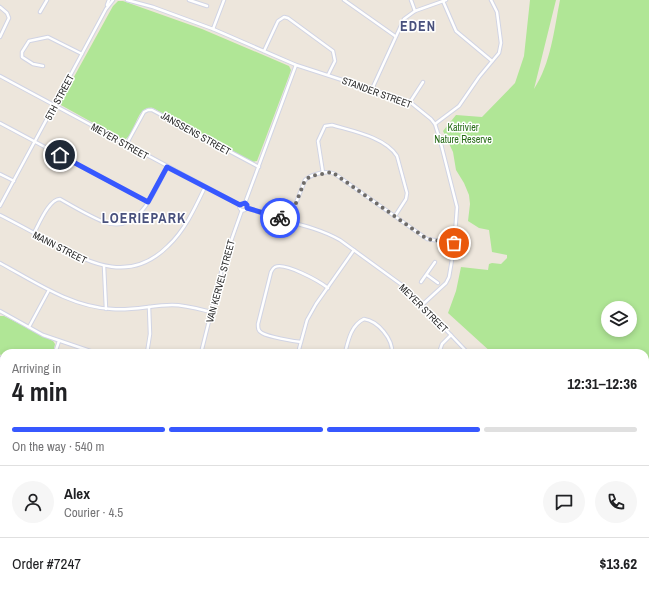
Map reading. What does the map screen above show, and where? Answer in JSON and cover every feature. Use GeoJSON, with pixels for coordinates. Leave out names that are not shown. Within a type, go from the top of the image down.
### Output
{"type":"FeatureCollection","features":[{"type":"Feature","properties":{"kind":"street"},"geometry":{"type":"LineString","coordinates":[[40,12],[47,0]]}},
{"type":"Feature","properties":{"kind":"street","name":"5TH STREET"},"geometry":{"type":"LineString","coordinates":[[106,10],[110,0]]}},
{"type":"Feature","properties":{"kind":"street","name":"5TH STREET"},"geometry":{"type":"LineString","coordinates":[[0,206],[106,10],[113,0]]}},
{"type":"Feature","properties":{"kind":"street","name":"STANDER STREET"},"geometry":{"type":"LineString","coordinates":[[127,0],[131,0],[213,29],[296,65],[410,102],[426,113],[435,124],[457,204],[452,265],[448,280],[422,305]]}},
{"type":"Feature","properties":{"kind":"street"},"geometry":{"type":"LineString","coordinates":[[188,0],[207,6]]}},
{"type":"Feature","properties":{"kind":"street"},"geometry":{"type":"LineString","coordinates":[[213,29],[224,0]]}},
{"type":"Feature","properties":{"kind":"street"},"geometry":{"type":"LineString","coordinates":[[344,0],[395,36]]}},
{"type":"Feature","properties":{"kind":"street"},"geometry":{"type":"LineString","coordinates":[[411,0],[415,11]]}},
{"type":"Feature","properties":{"kind":"street"},"geometry":{"type":"LineString","coordinates":[[435,124],[458,106],[499,53],[501,43],[497,12],[491,0]]}},
{"type":"Feature","properties":{"kind":"street"},"geometry":{"type":"LineString","coordinates":[[372,89],[404,19],[415,11],[444,1],[456,31],[492,61]]}},
{"type":"Feature","properties":{"kind":"street"},"geometry":{"type":"LineString","coordinates":[[0,7],[7,13],[9,18],[0,37]]}},
{"type":"Feature","properties":{"kind":"street"},"geometry":{"type":"LineString","coordinates":[[264,51],[278,21],[288,18],[333,51],[335,61],[328,75]]}},
{"type":"Feature","properties":{"kind":"street"},"geometry":{"type":"LineString","coordinates":[[43,66],[33,64],[22,57],[22,52],[29,41],[48,37],[82,54]]}},
{"type":"Feature","properties":{"kind":"street"},"geometry":{"type":"LineString","coordinates":[[245,203],[240,205],[242,210],[247,208],[245,203],[296,65]]}},
{"type":"Feature","properties":{"kind":"street","name":"MEYER STREET"},"geometry":{"type":"LineString","coordinates":[[0,76],[240,205]]}},
{"type":"Feature","properties":{"kind":"street"},"geometry":{"type":"LineString","coordinates":[[410,102],[422,82]]}},
{"type":"Feature","properties":{"kind":"street","name":"JANSSENS STREET"},"geometry":{"type":"LineString","coordinates":[[126,145],[144,112],[152,110],[259,167]]}},
{"type":"Feature","properties":{"kind":"street"},"geometry":{"type":"LineString","coordinates":[[0,123],[148,202]]}},
{"type":"Feature","properties":{"kind":"street"},"geometry":{"type":"LineString","coordinates":[[323,173],[318,142],[325,126],[332,125],[376,139],[394,152],[397,156],[407,193],[406,199],[395,216]]}},
{"type":"Feature","properties":{"kind":"street"},"geometry":{"type":"LineString","coordinates":[[34,233],[50,203],[56,199],[60,199],[103,222],[116,224],[132,221],[142,211],[148,202],[167,167]]}},
{"type":"Feature","properties":{"kind":"street"},"geometry":{"type":"LineString","coordinates":[[289,221],[305,180],[311,176],[329,172],[335,174],[427,239],[454,243]]}},
{"type":"Feature","properties":{"kind":"street"},"geometry":{"type":"LineString","coordinates":[[0,174],[14,181]]}},
{"type":"Feature","properties":{"kind":"street","name":"MANN STREET"},"geometry":{"type":"LineString","coordinates":[[0,215],[81,258],[104,266],[118,268],[133,266],[145,262],[169,246],[182,230],[205,187]]}},
{"type":"Feature","properties":{"kind":"street","name":"MEYER STREET"},"geometry":{"type":"LineString","coordinates":[[247,208],[331,236],[354,250],[400,284],[464,349]]}},
{"type":"Feature","properties":{"kind":"street","name":"VAN KERVEL STREET"},"geometry":{"type":"LineString","coordinates":[[202,349],[224,261],[242,210]]}},
{"type":"Feature","properties":{"kind":"street"},"geometry":{"type":"LineString","coordinates":[[299,349],[307,320],[354,250]]}},
{"type":"Feature","properties":{"kind":"street"},"geometry":{"type":"LineString","coordinates":[[421,282],[435,262]]}},
{"type":"Feature","properties":{"kind":"street"},"geometry":{"type":"LineString","coordinates":[[0,264],[74,302],[120,309],[177,305],[211,312]]}},
{"type":"Feature","properties":{"kind":"street"},"geometry":{"type":"LineString","coordinates":[[104,266],[106,308]]}},
{"type":"Feature","properties":{"kind":"street"},"geometry":{"type":"LineString","coordinates":[[301,342],[262,333],[258,328],[271,272],[277,266],[292,269],[311,277],[328,288]]}},
{"type":"Feature","properties":{"kind":"street"},"geometry":{"type":"LineString","coordinates":[[427,275],[438,283]]}},
{"type":"Feature","properties":{"kind":"street"},"geometry":{"type":"LineString","coordinates":[[29,327],[49,290]]}},
{"type":"Feature","properties":{"kind":"street"},"geometry":{"type":"LineString","coordinates":[[147,349],[150,327],[149,307]]}},
{"type":"Feature","properties":{"kind":"street"},"geometry":{"type":"LineString","coordinates":[[0,311],[59,341],[84,349]]}},
{"type":"Feature","properties":{"kind":"street"},"geometry":{"type":"LineString","coordinates":[[346,349],[350,336],[355,327],[360,321],[366,319],[374,323],[386,335],[392,349]]}},
{"type":"Feature","properties":{"kind":"street"},"geometry":{"type":"LineString","coordinates":[[440,349],[442,344],[451,335]]}},
{"type":"Feature","properties":{"kind":"street"},"geometry":{"type":"LineString","coordinates":[[56,349],[59,341]]}},
{"type":"Feature","properties":{"kind":"green space","name":"Katrivier Nature Reserve"},"geometry":{"type":"Polygon","coordinates":[[[530,0],[556,0],[534,89],[540,79],[548,57],[560,0],[649,0],[649,349],[488,349],[448,313],[456,291],[461,267],[488,270],[489,264],[501,264],[507,258],[507,255],[492,252],[489,230],[479,228],[468,221],[470,204],[469,195],[456,170],[453,152],[443,131],[456,115],[482,117],[515,83],[524,56],[530,0]]]}},
{"type":"Feature","properties":{"kind":"green space"},"geometry":{"type":"Polygon","coordinates":[[[118,1],[123,1],[202,29],[289,66],[291,70],[289,76],[257,161],[252,162],[153,108],[147,108],[139,115],[128,137],[124,140],[59,104],[113,6],[118,1]]]}},
{"type":"Feature","properties":{"kind":"green space"},"geometry":{"type":"Polygon","coordinates":[[[0,316],[4,316],[53,341],[55,344],[54,349],[0,349],[0,316]]]}},
{"type":"Feature","properties":{"kind":"way so far"},"geometry":{"type":"LineString","coordinates":[[280,218],[289,221],[303,182],[308,177],[332,172],[427,239],[431,241],[454,243]]}},
{"type":"Feature","properties":{"kind":"district","name":"EDEN"},"geometry":{"type":"Point","coordinates":[418,26]}},
{"type":"Feature","properties":{"kind":"district","name":"LOERIEPARK"},"geometry":{"type":"Point","coordinates":[144,218]}},
{"type":"Feature","properties":{"kind":"route"},"geometry":{"type":"LineString","coordinates":[[60,155],[148,202],[167,167],[240,205],[245,203],[247,208],[265,215],[280,218]]}}]}
